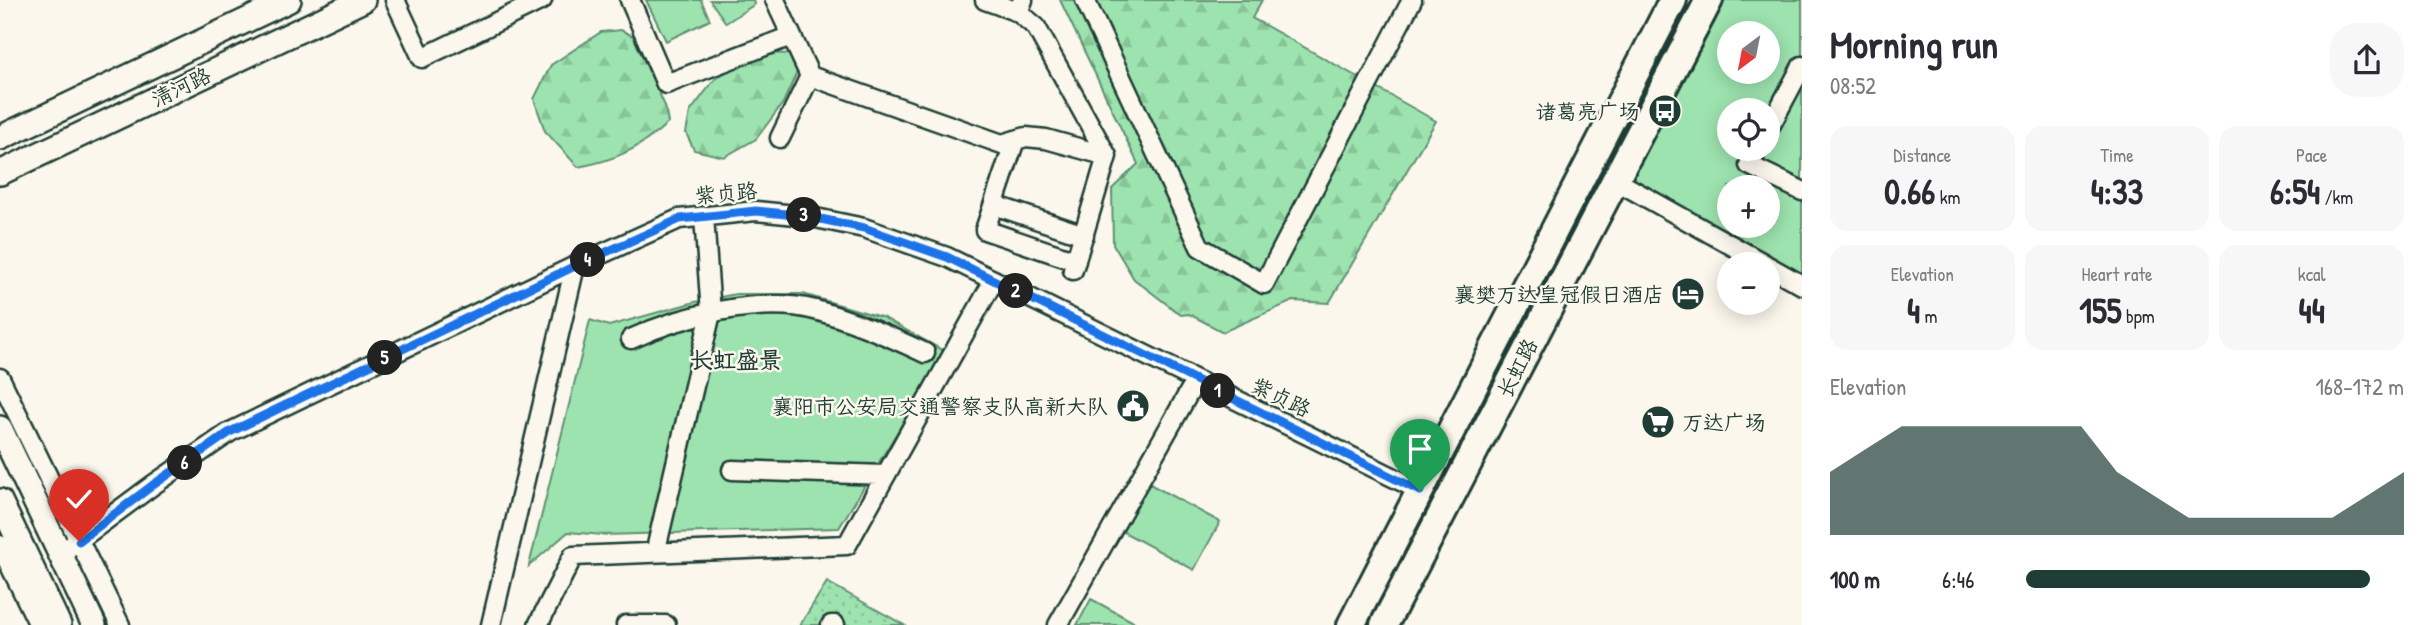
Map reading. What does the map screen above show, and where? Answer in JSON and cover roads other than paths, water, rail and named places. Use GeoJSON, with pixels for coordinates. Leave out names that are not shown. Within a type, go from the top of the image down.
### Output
{"type":"FeatureCollection","features":[{"type":"Feature","properties":{"kind":"highway","name":"长虹路"},"geometry":{"type":"LineString","coordinates":[[1351,625],[1673,0]]}},
{"type":"Feature","properties":{"kind":"highway","name":"长虹路"},"geometry":{"type":"LineString","coordinates":[[1384,625],[1709,0]]}},
{"type":"Feature","properties":{"kind":"main road","name":"清河路"},"geometry":{"type":"LineString","coordinates":[[0,138],[289,0]]}},
{"type":"Feature","properties":{"kind":"main road","name":"清河路"},"geometry":{"type":"LineString","coordinates":[[0,173],[363,0]]}},
{"type":"Feature","properties":{"kind":"main road"},"geometry":{"type":"LineString","coordinates":[[0,428],[94,625]]}},
{"type":"Feature","properties":{"kind":"main road"},"geometry":{"type":"LineString","coordinates":[[0,501],[59,625]]}},
{"type":"Feature","properties":{"kind":"street"},"geometry":{"type":"LineString","coordinates":[[395,0],[422,58],[542,0]]}},
{"type":"Feature","properties":{"kind":"street"},"geometry":{"type":"LineString","coordinates":[[631,0],[666,84],[791,36]]}},
{"type":"Feature","properties":{"kind":"street"},"geometry":{"type":"LineString","coordinates":[[775,0],[810,76],[1002,144],[1026,137],[1046,139],[1107,156]]}},
{"type":"Feature","properties":{"kind":"street"},"geometry":{"type":"LineString","coordinates":[[985,0],[1021,6],[1036,27],[1107,156],[1075,265],[985,230],[1015,140]]}},
{"type":"Feature","properties":{"kind":"street"},"geometry":{"type":"LineString","coordinates":[[1085,0],[1200,247],[1264,284],[1412,0]]}},
{"type":"Feature","properties":{"kind":"street"},"geometry":{"type":"LineString","coordinates":[[1780,107],[1802,66]]}},
{"type":"Feature","properties":{"kind":"street"},"geometry":{"type":"LineString","coordinates":[[780,138],[810,76]]}},
{"type":"Feature","properties":{"kind":"street"},"geometry":{"type":"LineString","coordinates":[[1751,161],[1749,165],[1802,191]]}},
{"type":"Feature","properties":{"kind":"street"},"geometry":{"type":"LineString","coordinates":[[1615,180],[1743,252]]}},
{"type":"Feature","properties":{"kind":"street"},"geometry":{"type":"LineString","coordinates":[[994,205],[1084,235]]}},
{"type":"Feature","properties":{"kind":"street","name":"紫贞路"},"geometry":{"type":"LineString","coordinates":[[60,554],[230,432],[575,266],[680,219],[756,211],[806,216],[864,228],[947,257],[1420,491]]}},
{"type":"Feature","properties":{"kind":"street"},"geometry":{"type":"LineString","coordinates":[[657,545],[711,313],[704,217]]}},
{"type":"Feature","properties":{"kind":"street"},"geometry":{"type":"LineString","coordinates":[[491,625],[575,266]]}},
{"type":"Feature","properties":{"kind":"street"},"geometry":{"type":"LineString","coordinates":[[1780,273],[1802,285]]}},
{"type":"Feature","properties":{"kind":"street"},"geometry":{"type":"LineString","coordinates":[[538,625],[573,556],[847,545],[994,280]]}},
{"type":"Feature","properties":{"kind":"street"},"geometry":{"type":"LineString","coordinates":[[631,338],[711,313],[758,305],[812,309],[869,328],[925,353]]}},
{"type":"Feature","properties":{"kind":"street"},"geometry":{"type":"LineString","coordinates":[[0,378],[120,625]]}},
{"type":"Feature","properties":{"kind":"street"},"geometry":{"type":"LineString","coordinates":[[1058,625],[1196,380]]}},
{"type":"Feature","properties":{"kind":"street"},"geometry":{"type":"LineString","coordinates":[[732,470],[886,475]]}},
{"type":"Feature","properties":{"kind":"street"},"geometry":{"type":"LineString","coordinates":[[0,545],[39,625]]}},
{"type":"Feature","properties":{"kind":"street"},"geometry":{"type":"LineString","coordinates":[[626,625],[666,625]]}},
{"type":"Feature","properties":{"kind":"place","name":"诸葛亮广场"},"geometry":{"type":"Point","coordinates":[1665,111]}},
{"type":"Feature","properties":{"kind":"place","name":"襄樊万达皇冠假日酒店"},"geometry":{"type":"Point","coordinates":[1688,294]}},
{"type":"Feature","properties":{"kind":"place","name":"襄阳市公安局交通警察支队高新大队"},"geometry":{"type":"Point","coordinates":[1133,406]}},
{"type":"Feature","properties":{"kind":"place","name":"万达广场"},"geometry":{"type":"Point","coordinates":[1658,422]}},
{"type":"Feature","properties":{"kind":"district","name":"长虹盛景"},"geometry":{"type":"Point","coordinates":[736,359]}}]}
